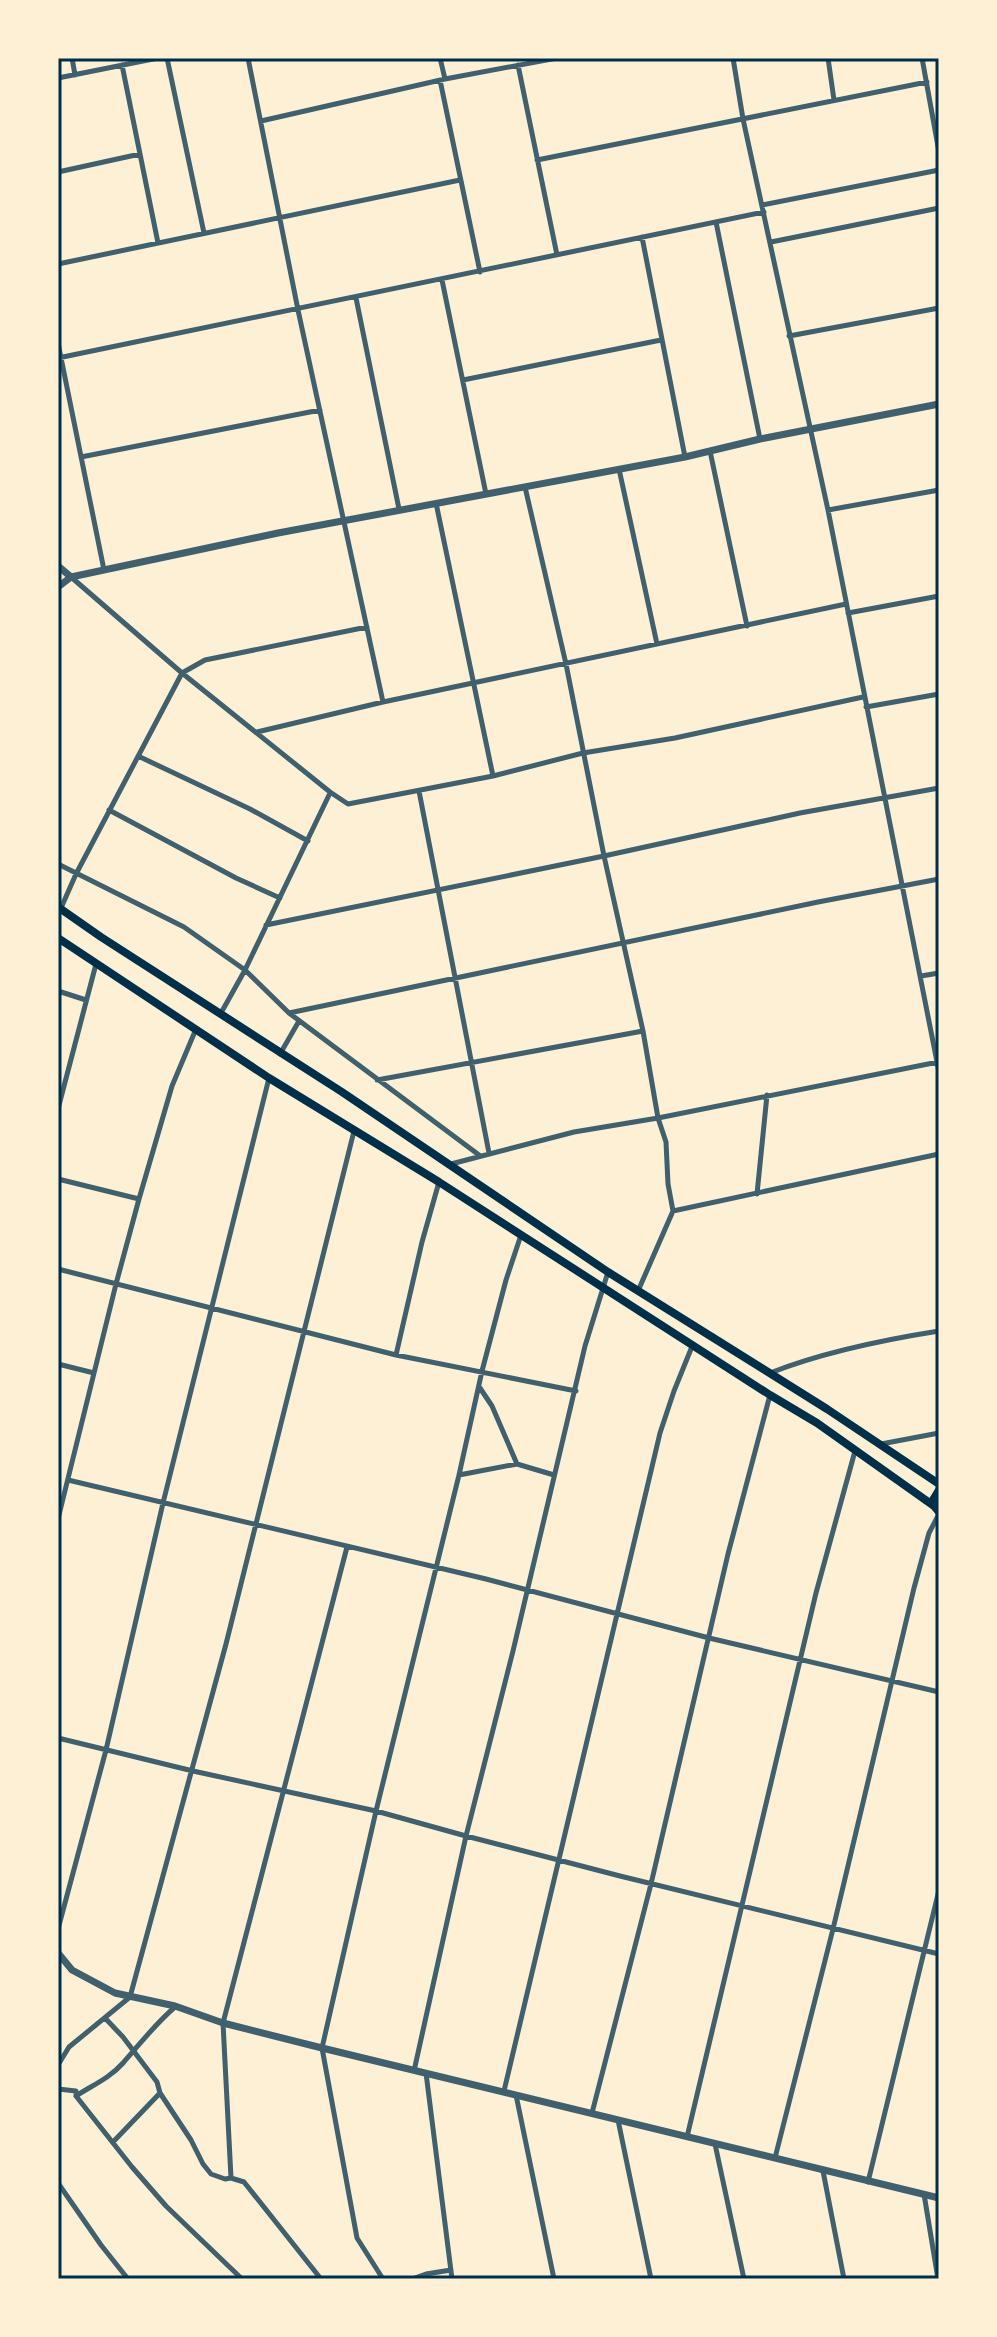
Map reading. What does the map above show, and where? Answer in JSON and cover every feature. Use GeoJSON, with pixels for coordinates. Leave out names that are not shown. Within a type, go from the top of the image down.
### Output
{"type":"FeatureCollection","features":[{"type":"Feature","properties":{"kind":"main road"},"geometry":{"type":"LineString","coordinates":[[59,907],[342,1092],[637,1291],[880,1444],[939,1487],[934,1497],[937,1511]]}},
{"type":"Feature","properties":{"kind":"main road"},"geometry":{"type":"LineString","coordinates":[[58,938],[269,1078],[439,1182],[817,1423],[937,1511]]}},
{"type":"Feature","properties":{"kind":"street"},"geometry":{"type":"LineString","coordinates":[[72,58],[75,75]]}},
{"type":"Feature","properties":{"kind":"street"},"geometry":{"type":"LineString","coordinates":[[58,78],[157,58]]}},
{"type":"Feature","properties":{"kind":"street"},"geometry":{"type":"LineString","coordinates":[[167,58],[204,233]]}},
{"type":"Feature","properties":{"kind":"street"},"geometry":{"type":"LineString","coordinates":[[248,58],[298,310],[383,702]]}},
{"type":"Feature","properties":{"kind":"street"},"geometry":{"type":"LineString","coordinates":[[440,58],[460,180],[480,272]]}},
{"type":"Feature","properties":{"kind":"street"},"geometry":{"type":"LineString","coordinates":[[260,121],[522,62],[557,58]]}},
{"type":"Feature","properties":{"kind":"street"},"geometry":{"type":"LineString","coordinates":[[733,58],[743,119],[828,510],[939,1072]]}},
{"type":"Feature","properties":{"kind":"street"},"geometry":{"type":"LineString","coordinates":[[828,58],[834,100]]}},
{"type":"Feature","properties":{"kind":"street"},"geometry":{"type":"LineString","coordinates":[[922,58],[935,107],[939,152]]}},
{"type":"Feature","properties":{"kind":"street"},"geometry":{"type":"LineString","coordinates":[[522,62],[537,160],[557,255]]}},
{"type":"Feature","properties":{"kind":"street"},"geometry":{"type":"LineString","coordinates":[[122,65],[158,243]]}},
{"type":"Feature","properties":{"kind":"street"},"geometry":{"type":"LineString","coordinates":[[537,160],[927,82]]}},
{"type":"Feature","properties":{"kind":"street"},"geometry":{"type":"LineString","coordinates":[[58,172],[140,154]]}},
{"type":"Feature","properties":{"kind":"street"},"geometry":{"type":"LineString","coordinates":[[59,358],[716,222],[939,170]]}},
{"type":"Feature","properties":{"kind":"street"},"geometry":{"type":"LineString","coordinates":[[58,264],[460,180]]}},
{"type":"Feature","properties":{"kind":"street"},"geometry":{"type":"LineString","coordinates":[[771,242],[939,208]]}},
{"type":"Feature","properties":{"kind":"street"},"geometry":{"type":"LineString","coordinates":[[716,222],[760,439]]}},
{"type":"Feature","properties":{"kind":"street"},"geometry":{"type":"LineString","coordinates":[[642,237],[685,457]]}},
{"type":"Feature","properties":{"kind":"street"},"geometry":{"type":"LineString","coordinates":[[442,280],[486,494]]}},
{"type":"Feature","properties":{"kind":"street"},"geometry":{"type":"LineString","coordinates":[[356,298],[399,509]]}},
{"type":"Feature","properties":{"kind":"street"},"geometry":{"type":"LineString","coordinates":[[789,336],[939,308]]}},
{"type":"Feature","properties":{"kind":"street"},"geometry":{"type":"LineString","coordinates":[[463,380],[661,340]]}},
{"type":"Feature","properties":{"kind":"street"},"geometry":{"type":"LineString","coordinates":[[58,343],[104,571]]}},
{"type":"Feature","properties":{"kind":"street"},"geometry":{"type":"LineString","coordinates":[[58,587],[71,577],[344,520],[685,457],[939,404]]}},
{"type":"Feature","properties":{"kind":"street"},"geometry":{"type":"LineString","coordinates":[[81,457],[320,410]]}},
{"type":"Feature","properties":{"kind":"street"},"geometry":{"type":"LineString","coordinates":[[710,451],[747,626]]}},
{"type":"Feature","properties":{"kind":"street"},"geometry":{"type":"LineString","coordinates":[[619,469],[657,644]]}},
{"type":"Feature","properties":{"kind":"street"},"geometry":{"type":"LineString","coordinates":[[525,487],[566,664],[643,1031],[658,1118],[666,1142],[673,1211],[637,1291]]}},
{"type":"Feature","properties":{"kind":"street"},"geometry":{"type":"LineString","coordinates":[[828,510],[939,490]]}},
{"type":"Feature","properties":{"kind":"street"},"geometry":{"type":"LineString","coordinates":[[436,502],[493,776]]}},
{"type":"Feature","properties":{"kind":"street"},"geometry":{"type":"LineString","coordinates":[[58,566],[182,673],[330,792],[353,804],[493,776],[583,753],[675,738],[863,697]]}},
{"type":"Feature","properties":{"kind":"street"},"geometry":{"type":"LineString","coordinates":[[848,613],[939,596]]}},
{"type":"Feature","properties":{"kind":"street"},"geometry":{"type":"LineString","coordinates":[[257,732],[383,702],[846,604]]}},
{"type":"Feature","properties":{"kind":"street"},"geometry":{"type":"LineString","coordinates":[[59,907],[182,673],[205,660],[367,627]]}},
{"type":"Feature","properties":{"kind":"street"},"geometry":{"type":"LineString","coordinates":[[866,707],[939,694]]}},
{"type":"Feature","properties":{"kind":"street"},"geometry":{"type":"LineString","coordinates":[[138,756],[250,809],[308,841]]}},
{"type":"Feature","properties":{"kind":"street"},"geometry":{"type":"LineString","coordinates":[[266,925],[800,813],[939,788]]}},
{"type":"Feature","properties":{"kind":"street"},"geometry":{"type":"LineString","coordinates":[[419,791],[489,1153]]}},
{"type":"Feature","properties":{"kind":"street"},"geometry":{"type":"LineString","coordinates":[[221,1014],[330,792]]}},
{"type":"Feature","properties":{"kind":"street"},"geometry":{"type":"LineString","coordinates":[[109,810],[280,898]]}},
{"type":"Feature","properties":{"kind":"street"},"geometry":{"type":"LineString","coordinates":[[58,864],[184,927],[245,970],[299,1021],[479,1155]]}},
{"type":"Feature","properties":{"kind":"street"},"geometry":{"type":"LineString","coordinates":[[289,1013],[939,879]]}},
{"type":"Feature","properties":{"kind":"street"},"geometry":{"type":"LineString","coordinates":[[58,1109],[61,1086],[96,964]]}},
{"type":"Feature","properties":{"kind":"street"},"geometry":{"type":"LineString","coordinates":[[921,976],[939,973]]}},
{"type":"Feature","properties":{"kind":"street"},"geometry":{"type":"LineString","coordinates":[[58,991],[86,1000]]}},
{"type":"Feature","properties":{"kind":"street"},"geometry":{"type":"LineString","coordinates":[[280,1054],[299,1021]]}},
{"type":"Feature","properties":{"kind":"street"},"geometry":{"type":"LineString","coordinates":[[58,1519],[139,1199],[172,1086],[196,1028]]}},
{"type":"Feature","properties":{"kind":"street"},"geometry":{"type":"LineString","coordinates":[[377,1080],[643,1031]]}},
{"type":"Feature","properties":{"kind":"street"},"geometry":{"type":"LineString","coordinates":[[450,1164],[574,1132],[938,1062]]}},
{"type":"Feature","properties":{"kind":"street"},"geometry":{"type":"LineString","coordinates":[[58,1929],[106,1750],[163,1503],[269,1078]]}},
{"type":"Feature","properties":{"kind":"street"},"geometry":{"type":"LineString","coordinates":[[757,1194],[767,1095]]}},
{"type":"Feature","properties":{"kind":"street"},"geometry":{"type":"LineString","coordinates":[[58,2065],[69,2047],[130,1997],[193,1771],[354,1129]]}},
{"type":"Feature","properties":{"kind":"street"},"geometry":{"type":"LineString","coordinates":[[673,1211],[939,1154]]}},
{"type":"Feature","properties":{"kind":"street"},"geometry":{"type":"LineString","coordinates":[[58,1179],[139,1199]]}},
{"type":"Feature","properties":{"kind":"street"},"geometry":{"type":"LineString","coordinates":[[396,1355],[439,1182]]}},
{"type":"Feature","properties":{"kind":"street"},"geometry":{"type":"LineString","coordinates":[[383,2279],[357,2238],[322,2048],[482,1371],[521,1235]]}},
{"type":"Feature","properties":{"kind":"street"},"geometry":{"type":"LineString","coordinates":[[58,1269],[396,1355],[576,1391]]}},
{"type":"Feature","properties":{"kind":"street"},"geometry":{"type":"LineString","coordinates":[[414,2071],[466,1836],[585,1346],[608,1272]]}},
{"type":"Feature","properties":{"kind":"street"},"geometry":{"type":"LineString","coordinates":[[769,1374],[797,1362],[939,1331]]}},
{"type":"Feature","properties":{"kind":"street"},"geometry":{"type":"LineString","coordinates":[[504,2091],[660,1433],[694,1344]]}},
{"type":"Feature","properties":{"kind":"street"},"geometry":{"type":"LineString","coordinates":[[58,1364],[94,1373]]}},
{"type":"Feature","properties":{"kind":"street"},"geometry":{"type":"LineString","coordinates":[[479,1387],[492,1406],[517,1464]]}},
{"type":"Feature","properties":{"kind":"street"},"geometry":{"type":"LineString","coordinates":[[592,2113],[651,1884],[728,1554],[770,1395]]}},
{"type":"Feature","properties":{"kind":"street"},"geometry":{"type":"LineString","coordinates":[[880,1444],[939,1433]]}},
{"type":"Feature","properties":{"kind":"street"},"geometry":{"type":"LineString","coordinates":[[687,2137],[800,1659],[855,1451]]}},
{"type":"Feature","properties":{"kind":"street"},"geometry":{"type":"LineString","coordinates":[[459,1475],[517,1464],[554,1475]]}},
{"type":"Feature","properties":{"kind":"street"},"geometry":{"type":"LineString","coordinates":[[68,1480],[939,1692]]}},
{"type":"Feature","properties":{"kind":"street"},"geometry":{"type":"LineString","coordinates":[[774,2159],[924,1549],[937,1511]]}},
{"type":"Feature","properties":{"kind":"street"},"geometry":{"type":"LineString","coordinates":[[231,2178],[223,2023],[347,1547]]}},
{"type":"Feature","properties":{"kind":"street"},"geometry":{"type":"LineString","coordinates":[[58,1738],[376,1811],[651,1884],[939,1954]]}},
{"type":"Feature","properties":{"kind":"street"},"geometry":{"type":"LineString","coordinates":[[868,2182],[939,1890]]}},
{"type":"Feature","properties":{"kind":"street"},"geometry":{"type":"LineString","coordinates":[[58,1953],[72,1970],[115,1993],[175,2006],[223,2023],[414,2071],[939,2198]]}},
{"type":"Feature","properties":{"kind":"street"},"geometry":{"type":"LineString","coordinates":[[76,2096],[122,2065],[155,2024],[175,2006]]}},
{"type":"Feature","properties":{"kind":"street"},"geometry":{"type":"LineString","coordinates":[[105,2018],[157,2082],[160,2093],[211,2174],[244,2182],[321,2279]]}},
{"type":"Feature","properties":{"kind":"street"},"geometry":{"type":"LineString","coordinates":[[426,2073],[452,2279]]}},
{"type":"Feature","properties":{"kind":"street"},"geometry":{"type":"LineString","coordinates":[[58,2089],[76,2091],[76,2096],[89,2114],[166,2206],[242,2279]]}},
{"type":"Feature","properties":{"kind":"street"},"geometry":{"type":"LineString","coordinates":[[113,2142],[160,2093]]}},
{"type":"Feature","properties":{"kind":"street"},"geometry":{"type":"LineString","coordinates":[[515,2094],[554,2279]]}},
{"type":"Feature","properties":{"kind":"street"},"geometry":{"type":"LineString","coordinates":[[618,2120],[651,2279]]}},
{"type":"Feature","properties":{"kind":"street"},"geometry":{"type":"LineString","coordinates":[[715,2144],[744,2279]]}},
{"type":"Feature","properties":{"kind":"street"},"geometry":{"type":"LineString","coordinates":[[823,2171],[844,2279]]}},
{"type":"Feature","properties":{"kind":"street"},"geometry":{"type":"LineString","coordinates":[[58,2183],[128,2279]]}},
{"type":"Feature","properties":{"kind":"street"},"geometry":{"type":"LineString","coordinates":[[924,2194],[938,2279]]}},
{"type":"Feature","properties":{"kind":"street"},"geometry":{"type":"LineString","coordinates":[[412,2279],[451,2270]]}}]}
